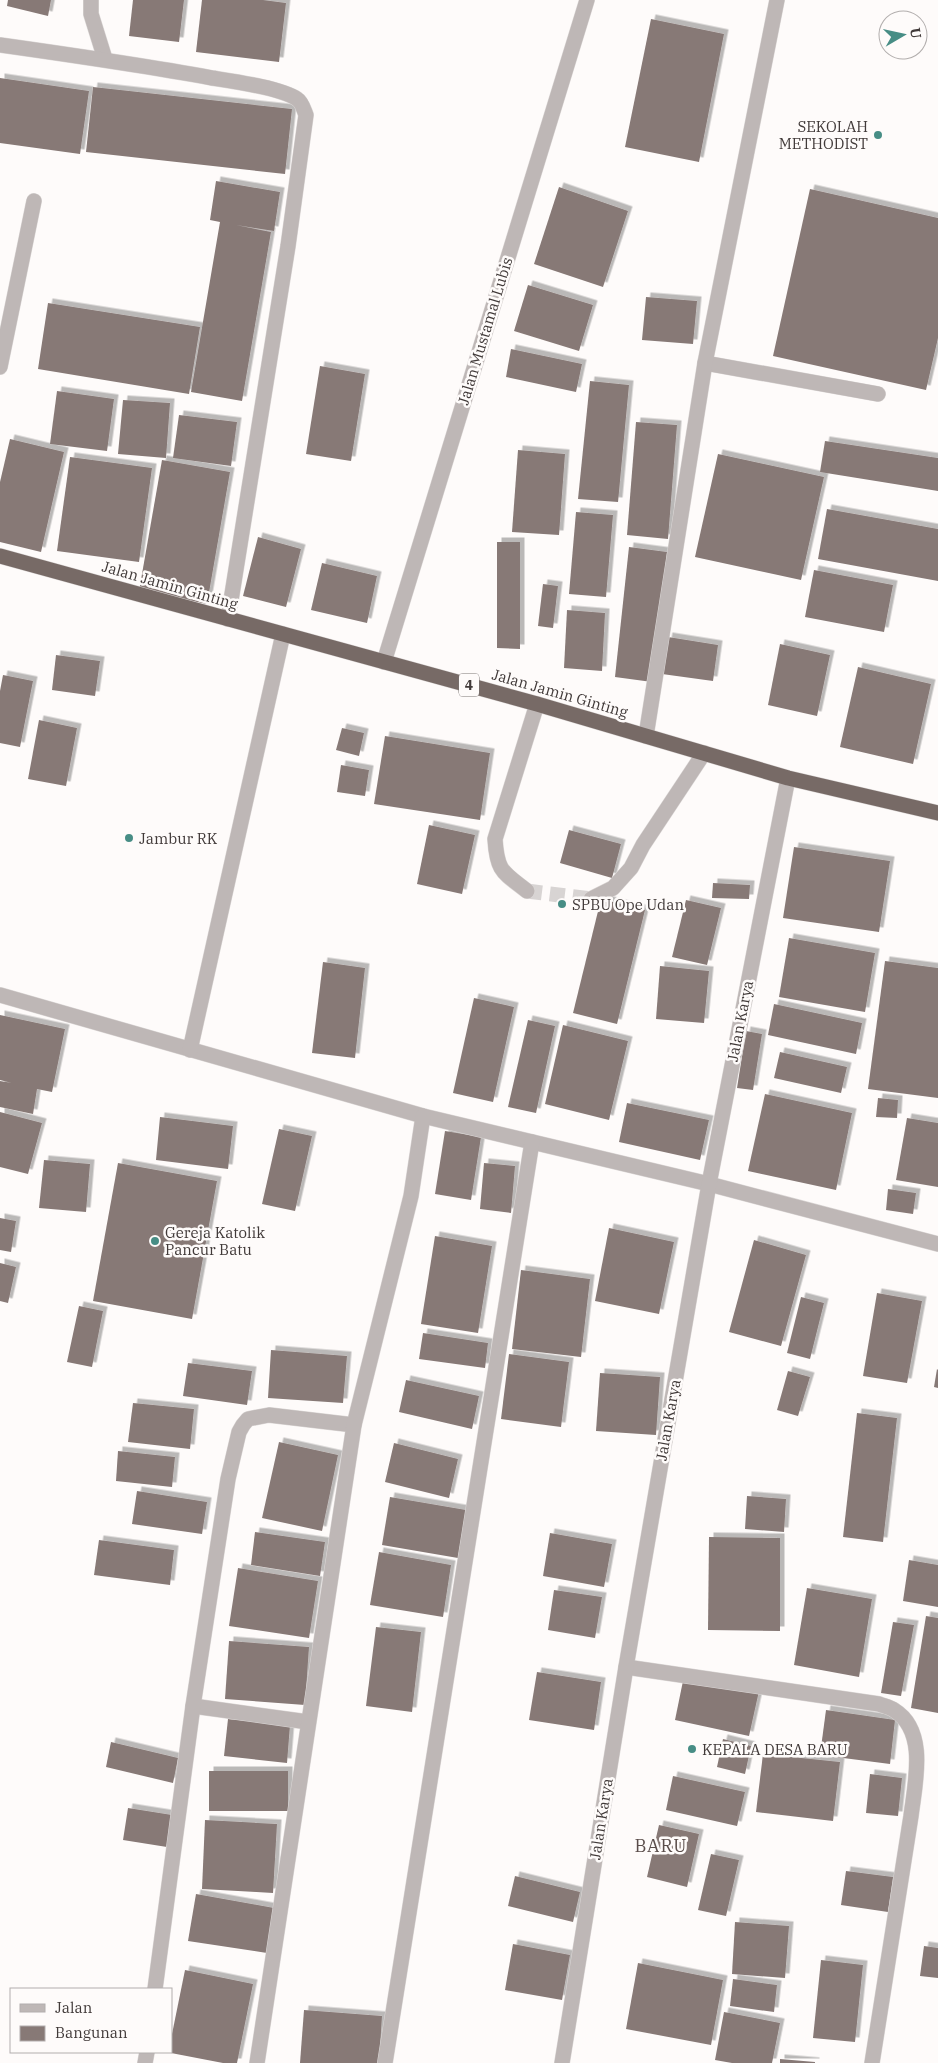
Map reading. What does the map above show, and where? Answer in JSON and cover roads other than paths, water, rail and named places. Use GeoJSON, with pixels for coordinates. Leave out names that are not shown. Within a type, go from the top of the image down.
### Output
{"type":"FeatureCollection","features":[{"type":"Feature","properties":{"kind":"highway","name":"Jalan Jamin Ginting"},"geometry":{"type":"LineString","coordinates":[[0,556],[537,704],[788,778],[938,813]]}},
{"type":"Feature","properties":{"kind":"street"},"geometry":{"type":"LineString","coordinates":[[91,0],[91,14],[105,59]]}},
{"type":"Feature","properties":{"kind":"street","name":"Jalan Mustamal Lubis"},"geometry":{"type":"LineString","coordinates":[[384,662],[587,0]]}},
{"type":"Feature","properties":{"kind":"street"},"geometry":{"type":"LineString","coordinates":[[646,736],[704,363],[777,0]]}},
{"type":"Feature","properties":{"kind":"street"},"geometry":{"type":"LineString","coordinates":[[0,45],[105,59],[256,86],[298,100],[306,115],[286,256],[228,619]]}},
{"type":"Feature","properties":{"kind":"street"},"geometry":{"type":"LineString","coordinates":[[0,368],[34,201]]}},
{"type":"Feature","properties":{"kind":"street"},"geometry":{"type":"LineString","coordinates":[[704,363],[878,394]]}},
{"type":"Feature","properties":{"kind":"street"},"geometry":{"type":"LineString","coordinates":[[190,1050],[283,634]]}},
{"type":"Feature","properties":{"kind":"street"},"geometry":{"type":"LineString","coordinates":[[527,891],[501,870],[496,857],[495,839],[537,704]]}},
{"type":"Feature","properties":{"kind":"street"},"geometry":{"type":"LineString","coordinates":[[591,899],[612,888],[631,868],[643,845],[704,753]]}},
{"type":"Feature","properties":{"kind":"street","name":"Jalan Karya"},"geometry":{"type":"LineString","coordinates":[[562,2063],[626,1667],[709,1184],[788,778]]}},
{"type":"Feature","properties":{"kind":"street"},"geometry":{"type":"LineString","coordinates":[[0,995],[423,1116],[709,1184],[938,1244]]}},
{"type":"Feature","properties":{"kind":"street"},"geometry":{"type":"LineString","coordinates":[[257,2063],[308,1722],[318,1672],[354,1425],[411,1196],[423,1116]]}},
{"type":"Feature","properties":{"kind":"street"},"geometry":{"type":"LineString","coordinates":[[384,2063],[532,1142]]}},
{"type":"Feature","properties":{"kind":"street"},"geometry":{"type":"LineString","coordinates":[[155,1988],[193,1706],[228,1479],[243,1425],[248,1420],[268,1415],[354,1425]]}},
{"type":"Feature","properties":{"kind":"street"},"geometry":{"type":"LineString","coordinates":[[626,1667],[851,1698],[894,1709],[911,1727],[916,1743],[911,1816],[872,2063]]}},
{"type":"Feature","properties":{"kind":"street"},"geometry":{"type":"LineString","coordinates":[[193,1706],[308,1722]]}},
{"type":"Feature","properties":{"kind":"tunnel"},"geometry":{"type":"LineString","coordinates":[[527,891],[591,899]]}},
{"type":"Feature","properties":{"kind":"place","name":"SEKOLAH METHODIST"},"geometry":{"type":"Point","coordinates":[878,135]}},
{"type":"Feature","properties":{"kind":"place","name":"Jambur RK"},"geometry":{"type":"Point","coordinates":[129,838]}},
{"type":"Feature","properties":{"kind":"place","name":"SPBU Ope Udan"},"geometry":{"type":"Point","coordinates":[562,904]}},
{"type":"Feature","properties":{"kind":"place","name":"Gereja Katolik Pancur Batu"},"geometry":{"type":"Point","coordinates":[155,1241]}},
{"type":"Feature","properties":{"kind":"place","name":"KEPALA DESA BARU"},"geometry":{"type":"Point","coordinates":[692,1749]}},
{"type":"Feature","properties":{"kind":"district","name":"BARU"},"geometry":{"type":"Point","coordinates":[661,1845]}}]}
